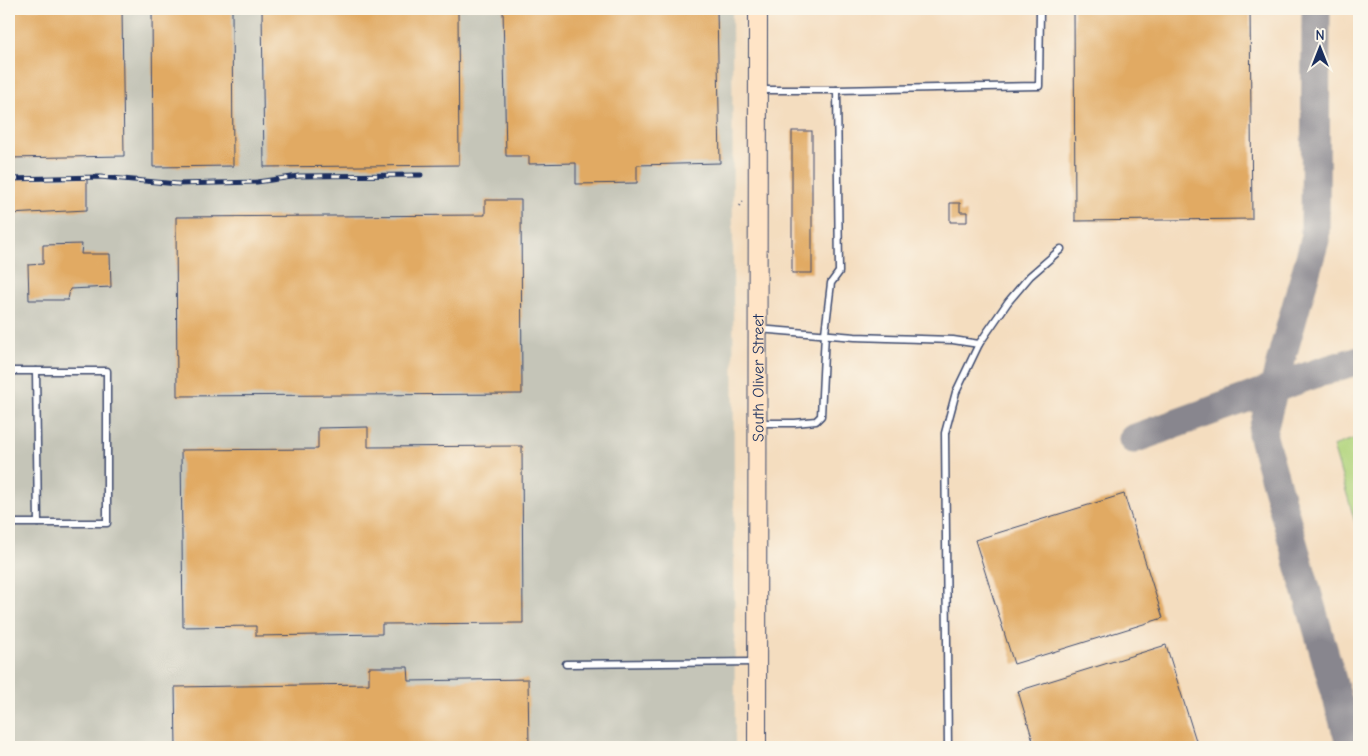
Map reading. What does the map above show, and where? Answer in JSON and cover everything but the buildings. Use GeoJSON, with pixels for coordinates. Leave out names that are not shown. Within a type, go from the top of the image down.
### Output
{"type":"FeatureCollection","features":[{"type":"Feature","properties":{"kind":"main road","name":"South Oliver Street"},"geometry":{"type":"LineString","coordinates":[[757,747],[758,9]]}},
{"type":"Feature","properties":{"kind":"lane"},"geometry":{"type":"LineString","coordinates":[[758,90],[1039,86],[1040,9]]}},
{"type":"Feature","properties":{"kind":"lane"},"geometry":{"type":"LineString","coordinates":[[757,423],[816,421],[821,416],[825,334],[831,283],[839,272],[837,90]]}},
{"type":"Feature","properties":{"kind":"lane"},"geometry":{"type":"LineString","coordinates":[[948,747],[945,434],[956,392],[979,344],[1008,302],[1030,276],[1061,249]]}},
{"type":"Feature","properties":{"kind":"lane"},"geometry":{"type":"LineString","coordinates":[[758,328],[854,337],[953,340],[979,344]]}},
{"type":"Feature","properties":{"kind":"lane"},"geometry":{"type":"LineString","coordinates":[[9,371],[107,371],[107,523],[9,523]]}},
{"type":"Feature","properties":{"kind":"lane"},"geometry":{"type":"LineString","coordinates":[[36,371],[38,523]]}},
{"type":"Feature","properties":{"kind":"lane"},"geometry":{"type":"LineString","coordinates":[[566,664],[757,662]]}},
{"type":"Feature","properties":{"kind":"shaded area"},"geometry":{"type":"Polygon","coordinates":[[[9,9],[732,9],[735,747],[9,747],[9,9]]]}},
{"type":"Feature","properties":{"kind":"green space"},"geometry":{"type":"Polygon","coordinates":[[[1359,437],[1359,536],[1333,446],[1359,437]]]}},
{"type":"Feature","properties":{"kind":"taxiway"},"geometry":{"type":"LineString","coordinates":[[1316,9],[1315,240],[1262,434],[1351,747]]}},
{"type":"Feature","properties":{"kind":"taxiway"},"geometry":{"type":"LineString","coordinates":[[1133,439],[1320,372],[1359,360]]}},
{"type":"Feature","properties":{"kind":"railway"},"geometry":{"type":"LineString","coordinates":[[9,179],[100,177],[178,184],[257,182],[299,176],[421,175]]}}]}
